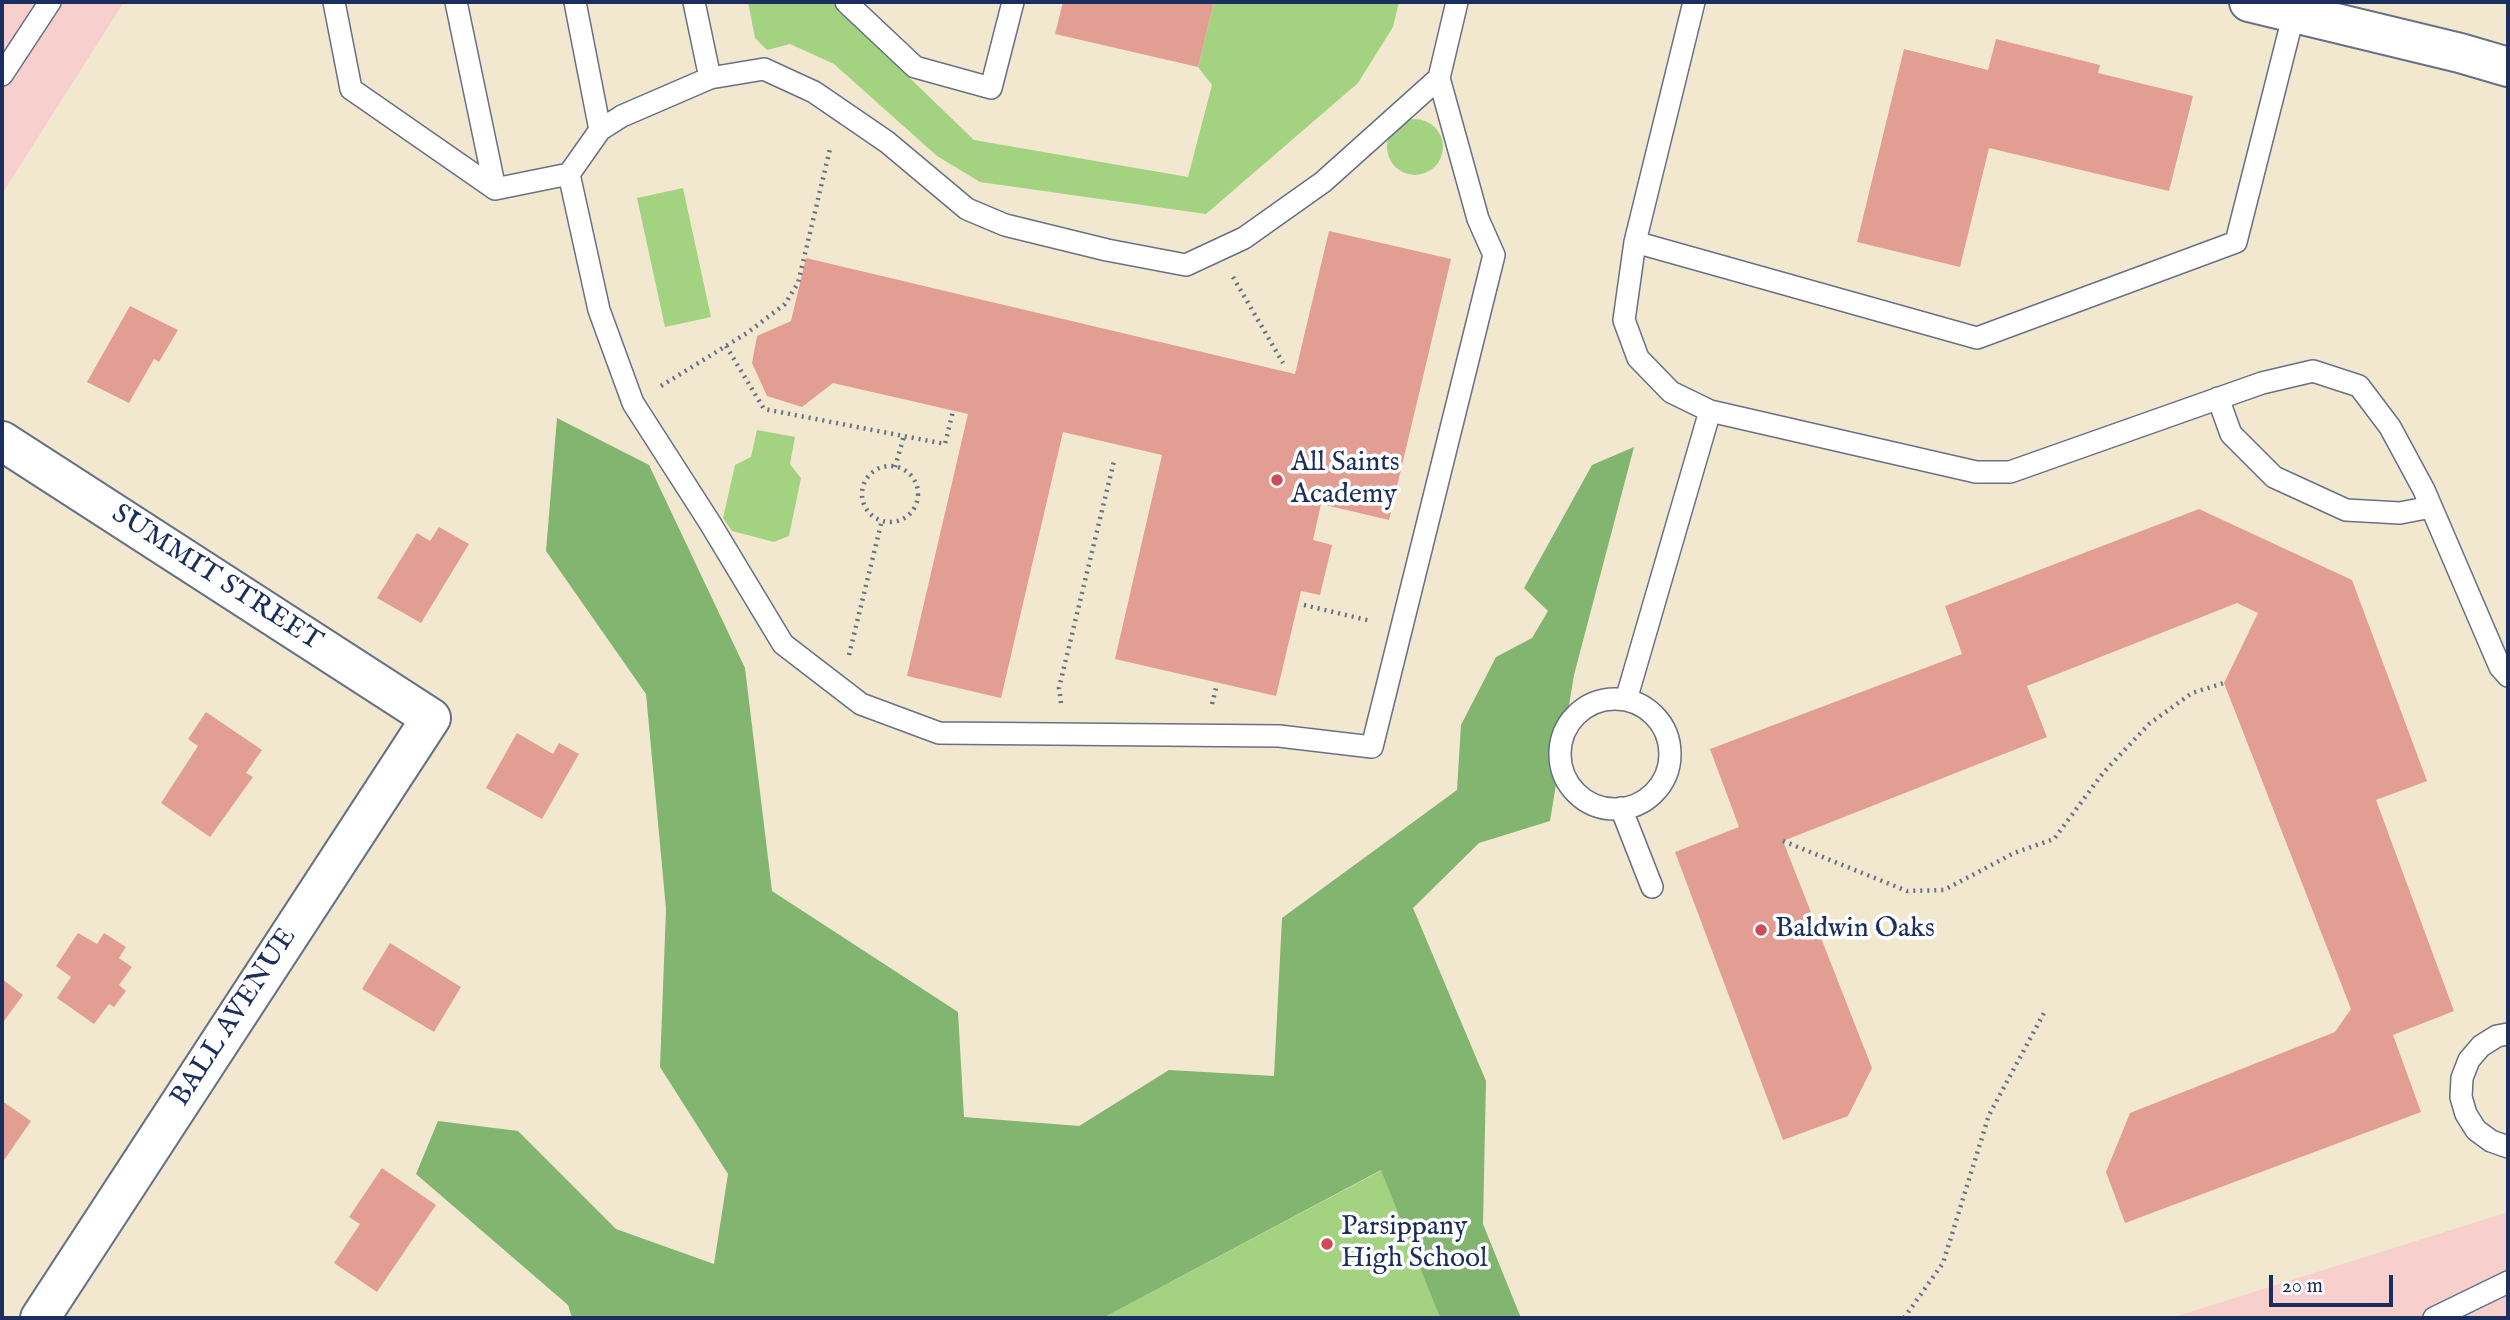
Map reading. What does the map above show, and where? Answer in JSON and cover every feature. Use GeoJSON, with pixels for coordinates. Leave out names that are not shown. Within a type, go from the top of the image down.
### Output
{"type":"FeatureCollection","features":[{"type":"Feature","properties":{"kind":"street"},"geometry":{"type":"LineString","coordinates":[[2249,2],[2460,53],[2508,68]]}},
{"type":"Feature","properties":{"kind":"street","name":"SUMMIT STREET"},"geometry":{"type":"LineString","coordinates":[[2,441],[431,718]]}},
{"type":"Feature","properties":{"kind":"street","name":"BALL AVENUE"},"geometry":{"type":"LineString","coordinates":[[40,1318],[431,718]]}},
{"type":"Feature","properties":{"kind":"lane"},"geometry":{"type":"LineString","coordinates":[[2,75],[50,2]]}},
{"type":"Feature","properties":{"kind":"lane"},"geometry":{"type":"LineString","coordinates":[[334,2],[351,89],[495,189],[569,174],[600,130],[622,116],[710,78],[764,69],[814,92],[887,142],[967,209],[1005,225],[1107,250],[1186,265],[1244,238],[1323,182],[1439,78]]}},
{"type":"Feature","properties":{"kind":"lane"},"geometry":{"type":"LineString","coordinates":[[456,2],[495,189]]}},
{"type":"Feature","properties":{"kind":"lane"},"geometry":{"type":"LineString","coordinates":[[575,2],[600,130]]}},
{"type":"Feature","properties":{"kind":"lane"},"geometry":{"type":"LineString","coordinates":[[694,2],[710,78]]}},
{"type":"Feature","properties":{"kind":"lane"},"geometry":{"type":"LineString","coordinates":[[846,2],[915,67],[991,88],[1013,2]]}},
{"type":"Feature","properties":{"kind":"lane"},"geometry":{"type":"LineString","coordinates":[[569,174],[598,310],[633,403],[783,644],[861,704],[939,733],[1279,736],[1372,747],[1494,255],[1478,219],[1439,78],[1457,2]]}},
{"type":"Feature","properties":{"kind":"lane"},"geometry":{"type":"LineString","coordinates":[[1694,2],[1635,242],[1624,320],[1638,358],[1671,392],[1710,411],[1976,472],[2010,472],[2262,383],[2313,371],[2360,386],[2390,427],[2431,507],[2500,667],[2508,676]]}},
{"type":"Feature","properties":{"kind":"lane"},"geometry":{"type":"LineString","coordinates":[[1635,242],[1977,338],[2236,243],[2294,13]]}},
{"type":"Feature","properties":{"kind":"lane"},"geometry":{"type":"LineString","coordinates":[[2218,398],[2231,434],[2274,477],[2346,510],[2400,513],[2431,507]]}},
{"type":"Feature","properties":{"kind":"lane"},"geometry":{"type":"LineString","coordinates":[[1626,700],[1710,411]]}},
{"type":"Feature","properties":{"kind":"lane"},"geometry":{"type":"LineString","coordinates":[[1607,700],[1626,700],[1643,706],[1657,718],[1666,733],[1670,751],[1668,769],[1660,785],[1648,799],[1632,807],[1622,808],[1597,807],[1581,798],[1568,784],[1561,767],[1560,749],[1565,731],[1575,716],[1590,705],[1607,700]]}},
{"type":"Feature","properties":{"kind":"lane"},"geometry":{"type":"LineString","coordinates":[[1622,808],[1652,887]]}},
{"type":"Feature","properties":{"kind":"lane"},"geometry":{"type":"LineString","coordinates":[[2508,1034],[2497,1036],[2482,1046],[2469,1060],[2462,1078],[2461,1097],[2466,1114],[2476,1130],[2491,1141],[2508,1147]]}},
{"type":"Feature","properties":{"kind":"lane"},"geometry":{"type":"LineString","coordinates":[[2434,1318],[2508,1282]]}},
{"type":"Feature","properties":{"kind":"path"},"geometry":{"type":"LineString","coordinates":[[633,403],[726,346],[785,304],[798,283],[830,149]]}},
{"type":"Feature","properties":{"kind":"path"},"geometry":{"type":"LineString","coordinates":[[1231,274],[1283,363]]}},
{"type":"Feature","properties":{"kind":"path"},"geometry":{"type":"LineString","coordinates":[[726,346],[765,409],[945,444],[953,411]]}},
{"type":"Feature","properties":{"kind":"path"},"geometry":{"type":"LineString","coordinates":[[895,467],[904,436]]}},
{"type":"Feature","properties":{"kind":"path"},"geometry":{"type":"LineString","coordinates":[[1066,735],[1059,688],[1114,461]]}},
{"type":"Feature","properties":{"kind":"path"},"geometry":{"type":"LineString","coordinates":[[888,466],[895,467],[905,471],[917,485],[917,503],[906,517],[888,522],[872,514],[866,507],[863,489],[872,473],[888,466]]}},
{"type":"Feature","properties":{"kind":"path"},"geometry":{"type":"LineString","coordinates":[[841,688],[882,520]]}},
{"type":"Feature","properties":{"kind":"path"},"geometry":{"type":"LineString","coordinates":[[1304,605],[1403,628]]}},
{"type":"Feature","properties":{"kind":"path"},"geometry":{"type":"LineString","coordinates":[[1783,841],[1854,872],[1907,891],[1944,891],[2014,853],[2054,839],[2103,773],[2149,724],[2192,693],[2224,683]]}},
{"type":"Feature","properties":{"kind":"path"},"geometry":{"type":"LineString","coordinates":[[1904,1318],[1943,1264],[1989,1115],[2045,1011]]}},
{"type":"Feature","properties":{"kind":"shaded area"},"geometry":{"type":"Polygon","coordinates":[[[2,2],[124,2],[2,194],[2,2]]]}},
{"type":"Feature","properties":{"kind":"shaded area"},"geometry":{"type":"Polygon","coordinates":[[[2508,1212],[2508,1318],[2171,1318],[2508,1212]]]}},
{"type":"Feature","properties":{"kind":"green space"},"geometry":{"type":"Polygon","coordinates":[[[748,2],[831,2],[974,140],[1188,177],[1212,85],[1198,67],[1214,2],[1399,2],[1393,27],[1358,83],[1206,214],[980,182],[937,156],[834,64],[790,44],[767,50],[755,38],[748,2]]]}},
{"type":"Feature","properties":{"kind":"green space"},"geometry":{"type":"Polygon","coordinates":[[[1409,119],[1421,119],[1431,123],[1439,131],[1443,147],[1439,163],[1431,171],[1421,175],[1409,175],[1399,171],[1391,163],[1387,153],[1387,141],[1391,131],[1399,123],[1409,119]]]}},
{"type":"Feature","properties":{"kind":"green space"},"geometry":{"type":"Polygon","coordinates":[[[683,188],[711,317],[665,327],[637,198],[683,188]]]}},
{"type":"Feature","properties":{"kind":"green space"},"geometry":{"type":"Polygon","coordinates":[[[557,418],[649,465],[745,668],[772,891],[958,1012],[964,1117],[1079,1126],[1169,1070],[1274,1076],[1282,918],[1457,790],[1461,725],[1496,657],[1532,638],[1548,611],[1524,588],[1592,465],[1634,447],[1574,675],[1550,821],[1479,843],[1413,908],[1486,1081],[1483,1224],[1521,1318],[1440,1318],[1381,1170],[1103,1318],[572,1318],[568,1305],[416,1174],[438,1121],[518,1131],[616,1229],[714,1264],[728,1174],[660,1067],[666,909],[646,694],[546,551],[557,418]]]}},
{"type":"Feature","properties":{"kind":"green space"},"geometry":{"type":"Polygon","coordinates":[[[757,430],[795,437],[790,464],[801,478],[789,536],[774,542],[732,531],[723,518],[735,465],[751,457],[757,430]]]}},
{"type":"Feature","properties":{"kind":"green space","name":"Parsippany High School"},"geometry":{"type":"Polygon","coordinates":[[[1382,1170],[1440,1318],[1103,1318],[1382,1170]]]}},
{"type":"Feature","properties":{"kind":"building"},"geometry":{"type":"Polygon","coordinates":[[[1063,2],[1214,2],[1198,67],[1055,34],[1063,2]]]}},
{"type":"Feature","properties":{"kind":"building"},"geometry":{"type":"Polygon","coordinates":[[[1996,39],[2100,65],[2098,73],[2193,96],[2169,191],[1989,148],[1960,267],[1857,242],[1904,49],[1988,70],[1996,39]]]}},
{"type":"Feature","properties":{"kind":"building","name":"All Saints Academy"},"geometry":{"type":"Polygon","coordinates":[[[1329,231],[1451,259],[1389,520],[1321,504],[1313,540],[1332,545],[1320,595],[1301,591],[1276,696],[1115,659],[1162,455],[1063,432],[1001,698],[907,676],[968,414],[833,383],[802,407],[767,396],[752,363],[757,336],[791,321],[806,258],[1295,374],[1329,231]]]}},
{"type":"Feature","properties":{"kind":"building"},"geometry":{"type":"Polygon","coordinates":[[[130,306],[178,330],[159,362],[154,359],[129,403],[87,382],[130,306]]]}},
{"type":"Feature","properties":{"kind":"building","name":"Baldwin Oaks"},"geometry":{"type":"Polygon","coordinates":[[[2199,509],[2352,580],[2427,781],[2376,800],[2454,1011],[2393,1035],[2421,1112],[2125,1223],[2106,1172],[2130,1113],[2335,1032],[2351,1009],[2224,683],[2258,613],[2237,603],[2027,686],[2047,737],[1783,841],[1872,1068],[1848,1116],[1783,1140],[1675,852],[1739,827],[1710,749],[1962,654],[1945,606],[2199,509]]]}},
{"type":"Feature","properties":{"kind":"building"},"geometry":{"type":"Polygon","coordinates":[[[439,527],[469,544],[421,623],[377,598],[417,533],[430,541],[439,527]]]}},
{"type":"Feature","properties":{"kind":"building"},"geometry":{"type":"Polygon","coordinates":[[[206,712],[262,750],[246,773],[253,777],[210,837],[161,803],[198,746],[188,739],[206,712]]]}},
{"type":"Feature","properties":{"kind":"building"},"geometry":{"type":"Polygon","coordinates":[[[517,733],[553,754],[559,743],[579,754],[542,819],[486,788],[517,733]]]}},
{"type":"Feature","properties":{"kind":"building"},"geometry":{"type":"Polygon","coordinates":[[[78,933],[97,944],[104,933],[126,947],[119,958],[132,967],[119,985],[126,991],[114,1007],[109,1004],[94,1024],[57,998],[71,977],[56,966],[78,933]]]}},
{"type":"Feature","properties":{"kind":"building"},"geometry":{"type":"Polygon","coordinates":[[[390,943],[461,987],[434,1032],[362,989],[390,943]]]}},
{"type":"Feature","properties":{"kind":"building"},"geometry":{"type":"Polygon","coordinates":[[[2,979],[23,995],[4,1021],[2,1020],[2,979]]]}},
{"type":"Feature","properties":{"kind":"building"},"geometry":{"type":"Polygon","coordinates":[[[2,1101],[31,1121],[2,1163],[2,1101]]]}},
{"type":"Feature","properties":{"kind":"building"},"geometry":{"type":"Polygon","coordinates":[[[382,1168],[436,1205],[377,1292],[334,1263],[360,1224],[349,1217],[382,1168]]]}},
{"type":"Feature","properties":{"kind":"place","name":"All Saints Academy"},"geometry":{"type":"Point","coordinates":[1277,480]}},
{"type":"Feature","properties":{"kind":"place","name":"Baldwin Oaks"},"geometry":{"type":"Point","coordinates":[1761,930]}},
{"type":"Feature","properties":{"kind":"place","name":"Parsippany High School"},"geometry":{"type":"Point","coordinates":[1327,1244]}}]}
